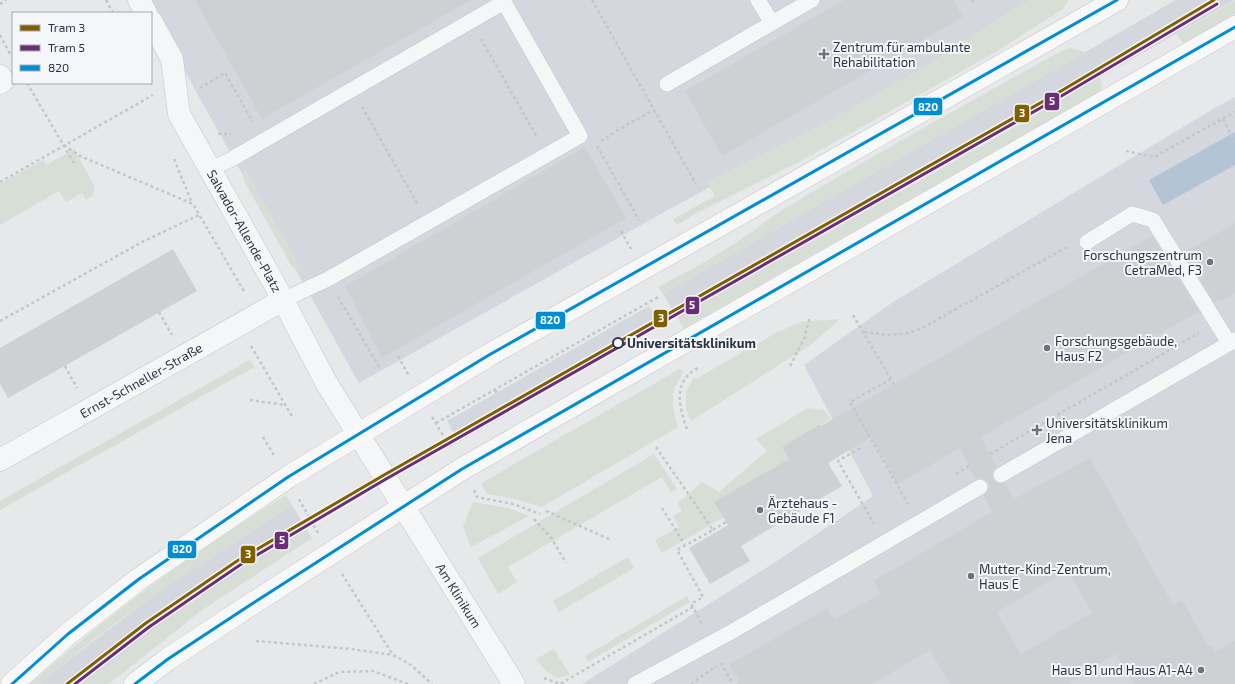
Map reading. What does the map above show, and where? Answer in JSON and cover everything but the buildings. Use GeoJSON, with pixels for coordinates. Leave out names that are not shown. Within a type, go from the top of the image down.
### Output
{"type":"FeatureCollection","features":[{"type":"Feature","properties":{"kind":"main road"},"geometry":{"type":"LineString","coordinates":[[12,684],[68,634],[138,578],[272,488],[359,434],[488,355],[1114,1]]}},
{"type":"Feature","properties":{"kind":"main road"},"geometry":{"type":"LineString","coordinates":[[135,684],[168,659],[225,621],[469,466],[1235,27]]}},
{"type":"Feature","properties":{"kind":"street"},"geometry":{"type":"LineString","coordinates":[[139,0],[145,12]]}},
{"type":"Feature","properties":{"kind":"street","name":"Salvador-Allende-Platz"},"geometry":{"type":"LineString","coordinates":[[152,23],[172,59],[179,114],[283,300],[326,384],[359,434],[403,507]]}},
{"type":"Feature","properties":{"kind":"street"},"geometry":{"type":"LineString","coordinates":[[0,76],[3,81],[0,83]]}},
{"type":"Feature","properties":{"kind":"street","name":"Ernst-Schneller-Straße"},"geometry":{"type":"LineString","coordinates":[[0,460],[283,300]]}},
{"type":"Feature","properties":{"kind":"street","name":"Am Klinikum"},"geometry":{"type":"LineString","coordinates":[[403,507],[514,684]]}},
{"type":"Feature","properties":{"kind":"lane"},"geometry":{"type":"LineString","coordinates":[[758,0],[772,23]]}},
{"type":"Feature","properties":{"kind":"lane"},"geometry":{"type":"LineString","coordinates":[[667,84],[812,0]]}},
{"type":"Feature","properties":{"kind":"lane"},"geometry":{"type":"LineString","coordinates":[[210,169],[260,134],[352,89],[506,1],[580,136],[340,272],[283,300]]}},
{"type":"Feature","properties":{"kind":"lane"},"geometry":{"type":"LineString","coordinates":[[1001,475],[1232,341],[1216,323],[1153,220],[1132,214],[1087,242]]}},
{"type":"Feature","properties":{"kind":"lane"},"geometry":{"type":"LineString","coordinates":[[635,684],[739,627],[980,488]]}},
{"type":"Feature","properties":{"kind":"path"},"geometry":{"type":"LineString","coordinates":[[0,4],[6,0]]}},
{"type":"Feature","properties":{"kind":"path"},"geometry":{"type":"LineString","coordinates":[[106,0],[112,12]]}},
{"type":"Feature","properties":{"kind":"path"},"geometry":{"type":"LineString","coordinates":[[592,0],[696,184]]}},
{"type":"Feature","properties":{"kind":"path"},"geometry":{"type":"LineString","coordinates":[[972,0],[974,5]]}},
{"type":"Feature","properties":{"kind":"path"},"geometry":{"type":"LineString","coordinates":[[470,21],[538,140]]}},
{"type":"Feature","properties":{"kind":"path"},"geometry":{"type":"LineString","coordinates":[[0,35],[12,56]]}},
{"type":"Feature","properties":{"kind":"path"},"geometry":{"type":"LineString","coordinates":[[198,89],[225,73],[260,134]]}},
{"type":"Feature","properties":{"kind":"path"},"geometry":{"type":"LineString","coordinates":[[28,84],[74,163]]}},
{"type":"Feature","properties":{"kind":"path"},"geometry":{"type":"LineString","coordinates":[[352,89],[420,208]]}},
{"type":"Feature","properties":{"kind":"path"},"geometry":{"type":"LineString","coordinates":[[0,182],[155,93]]}},
{"type":"Feature","properties":{"kind":"path"},"geometry":{"type":"LineString","coordinates":[[596,144],[654,110]]}},
{"type":"Feature","properties":{"kind":"path"},"geometry":{"type":"LineString","coordinates":[[1126,151],[1154,157],[1235,112]]}},
{"type":"Feature","properties":{"kind":"path"},"geometry":{"type":"LineString","coordinates":[[1222,119],[1235,142]]}},
{"type":"Feature","properties":{"kind":"path"},"geometry":{"type":"LineString","coordinates":[[580,136],[595,142],[639,220]]}},
{"type":"Feature","properties":{"kind":"path"},"geometry":{"type":"LineString","coordinates":[[64,145],[80,156],[192,204],[246,294]]}},
{"type":"Feature","properties":{"kind":"path"},"geometry":{"type":"LineString","coordinates":[[0,321],[142,242],[199,215]]}},
{"type":"Feature","properties":{"kind":"path"},"geometry":{"type":"LineString","coordinates":[[621,231],[632,251]]}},
{"type":"Feature","properties":{"kind":"path"},"geometry":{"type":"LineString","coordinates":[[864,332],[889,335],[909,333],[924,327],[1068,246]]}},
{"type":"Feature","properties":{"kind":"path"},"geometry":{"type":"LineString","coordinates":[[336,293],[380,367]]}},
{"type":"Feature","properties":{"kind":"path"},"geometry":{"type":"LineString","coordinates":[[451,450],[436,423],[658,297]]}},
{"type":"Feature","properties":{"kind":"path"},"geometry":{"type":"LineString","coordinates":[[159,312],[175,341]]}},
{"type":"Feature","properties":{"kind":"path"},"geometry":{"type":"LineString","coordinates":[[853,315],[894,384]]}},
{"type":"Feature","properties":{"kind":"path"},"geometry":{"type":"LineString","coordinates":[[790,366],[804,339],[810,316]]}},
{"type":"Feature","properties":{"kind":"path"},"geometry":{"type":"LineString","coordinates":[[990,454],[1216,323]]}},
{"type":"Feature","properties":{"kind":"path"},"geometry":{"type":"LineString","coordinates":[[449,446],[639,337]]}},
{"type":"Feature","properties":{"kind":"path"},"geometry":{"type":"LineString","coordinates":[[248,340],[293,418]]}},
{"type":"Feature","properties":{"kind":"path"},"geometry":{"type":"LineString","coordinates":[[617,342],[620,348]]}},
{"type":"Feature","properties":{"kind":"path"},"geometry":{"type":"LineString","coordinates":[[398,356],[409,377]]}},
{"type":"Feature","properties":{"kind":"path"},"geometry":{"type":"LineString","coordinates":[[65,366],[80,394]]}},
{"type":"Feature","properties":{"kind":"path"},"geometry":{"type":"LineString","coordinates":[[687,429],[679,400],[680,389],[690,373],[698,368]]}},
{"type":"Feature","properties":{"kind":"path"},"geometry":{"type":"LineString","coordinates":[[891,379],[850,402],[908,504]]}},
{"type":"Feature","properties":{"kind":"path"},"geometry":{"type":"LineString","coordinates":[[495,390],[498,395]]}},
{"type":"Feature","properties":{"kind":"path"},"geometry":{"type":"LineString","coordinates":[[250,400],[285,405]]}},
{"type":"Feature","properties":{"kind":"path"},"geometry":{"type":"LineString","coordinates":[[263,437],[277,460]]}},
{"type":"Feature","properties":{"kind":"path"},"geometry":{"type":"LineString","coordinates":[[656,448],[713,530]]}},
{"type":"Feature","properties":{"kind":"path"},"geometry":{"type":"LineString","coordinates":[[860,448],[838,461],[874,525]]}},
{"type":"Feature","properties":{"kind":"path"},"geometry":{"type":"LineString","coordinates":[[473,489],[477,498],[512,504],[540,514]]}},
{"type":"Feature","properties":{"kind":"path"},"geometry":{"type":"LineString","coordinates":[[300,501],[316,530]]}},
{"type":"Feature","properties":{"kind":"path"},"geometry":{"type":"LineString","coordinates":[[662,508],[685,545]]}},
{"type":"Feature","properties":{"kind":"path"},"geometry":{"type":"LineString","coordinates":[[546,511],[609,539]]}},
{"type":"Feature","properties":{"kind":"path"},"geometry":{"type":"LineString","coordinates":[[534,519],[552,539],[566,563]]}},
{"type":"Feature","properties":{"kind":"path"},"geometry":{"type":"LineString","coordinates":[[709,620],[702,624],[691,604],[703,597],[677,550],[726,522]]}},
{"type":"Feature","properties":{"kind":"path"},"geometry":{"type":"LineString","coordinates":[[708,532],[710,536]]}},
{"type":"Feature","properties":{"kind":"path"},"geometry":{"type":"LineString","coordinates":[[343,578],[393,655]]}},
{"type":"Feature","properties":{"kind":"path"},"geometry":{"type":"LineString","coordinates":[[544,678],[560,684],[693,607]]}},
{"type":"Feature","properties":{"kind":"path"},"geometry":{"type":"LineString","coordinates":[[256,641],[351,649],[393,655],[411,665],[432,684]]}},
{"type":"Feature","properties":{"kind":"path"},"geometry":{"type":"LineString","coordinates":[[691,684],[726,659]]}},
{"type":"Feature","properties":{"kind":"path"},"geometry":{"type":"LineString","coordinates":[[721,663],[733,684]]}},
{"type":"Feature","properties":{"kind":"path"},"geometry":{"type":"LineString","coordinates":[[314,684],[339,672],[373,671],[408,684]]}},
{"type":"Feature","properties":{"kind":"shaded area"},"geometry":{"type":"Polygon","coordinates":[[[145,0],[1054,0],[666,211],[359,383],[145,0]]]}},
{"type":"Feature","properties":{"kind":"shaded area"},"geometry":{"type":"Polygon","coordinates":[[[1030,0],[1069,0],[1063,9],[994,53],[797,163],[693,215],[677,225],[673,219],[715,196],[707,182],[815,128],[924,67],[1011,10],[1030,0]]]}},
{"type":"Feature","properties":{"kind":"shaded area"},"geometry":{"type":"Polygon","coordinates":[[[1176,0],[1235,0],[678,319],[663,294],[1176,0]]]}},
{"type":"Feature","properties":{"kind":"shaded area"},"geometry":{"type":"Polygon","coordinates":[[[1235,1],[1235,14],[1183,43],[1177,34],[1235,1]]]}},
{"type":"Feature","properties":{"kind":"shaded area"},"geometry":{"type":"Polygon","coordinates":[[[1069,48],[1086,52],[663,294],[658,287],[726,249],[779,212],[919,130],[1061,51],[1069,48]]]}},
{"type":"Feature","properties":{"kind":"shaded area"},"geometry":{"type":"Polygon","coordinates":[[[1100,77],[1102,88],[1094,96],[996,150],[684,328],[678,319],[1018,125],[1100,77]]]}},
{"type":"Feature","properties":{"kind":"shaded area","name":"Universitätsklinikum Jena"},"geometry":{"type":"Polygon","coordinates":[[[1235,97],[1235,684],[582,684],[774,563],[873,496],[804,365],[893,302],[1235,97]]]}},
{"type":"Feature","properties":{"kind":"shaded area"},"geometry":{"type":"Polygon","coordinates":[[[74,149],[94,185],[93,195],[86,200],[82,193],[66,202],[59,191],[0,225],[0,184],[43,160],[46,165],[74,149]]]}},
{"type":"Feature","properties":{"kind":"shaded area"},"geometry":{"type":"Polygon","coordinates":[[[245,168],[302,270],[292,267],[243,179],[245,168]]]}},
{"type":"Feature","properties":{"kind":"shaded area"},"geometry":{"type":"Polygon","coordinates":[[[649,306],[661,325],[458,441],[447,421],[649,306]]]}},
{"type":"Feature","properties":{"kind":"shaded area"},"geometry":{"type":"Polygon","coordinates":[[[840,319],[812,344],[691,421],[686,409],[686,391],[694,377],[696,379],[774,334],[801,322],[840,319]]]}},
{"type":"Feature","properties":{"kind":"shaded area"},"geometry":{"type":"Polygon","coordinates":[[[250,360],[254,367],[0,510],[0,501],[250,360]]]}},
{"type":"Feature","properties":{"kind":"shaded area"},"geometry":{"type":"Polygon","coordinates":[[[680,369],[683,372],[673,391],[673,408],[678,427],[542,507],[515,499],[487,494],[481,483],[680,369]]]}},
{"type":"Feature","properties":{"kind":"shaded area"},"geometry":{"type":"Polygon","coordinates":[[[808,408],[824,410],[831,419],[782,447],[789,459],[715,502],[724,517],[662,553],[655,540],[679,527],[673,516],[682,511],[678,503],[702,482],[719,492],[767,451],[756,439],[808,408]]]}},
{"type":"Feature","properties":{"kind":"shaded area"},"geometry":{"type":"Polygon","coordinates":[[[654,454],[677,489],[671,492],[662,477],[508,567],[517,582],[498,594],[478,558],[654,454]]]}},
{"type":"Feature","properties":{"kind":"shaded area"},"geometry":{"type":"Polygon","coordinates":[[[286,495],[292,505],[194,568],[131,612],[69,659],[40,684],[30,684],[91,632],[154,584],[219,538],[286,495]]]}},
{"type":"Feature","properties":{"kind":"shaded area"},"geometry":{"type":"Polygon","coordinates":[[[473,502],[508,508],[529,516],[471,547],[463,526],[473,502]]]}},
{"type":"Feature","properties":{"kind":"shaded area"},"geometry":{"type":"Polygon","coordinates":[[[292,505],[307,530],[187,605],[82,684],[40,684],[61,666],[161,590],[292,505]]]}},
{"type":"Feature","properties":{"kind":"shaded area"},"geometry":{"type":"Polygon","coordinates":[[[307,530],[312,538],[202,610],[109,684],[82,684],[187,605],[307,530]]]}},
{"type":"Feature","properties":{"kind":"shaded area"},"geometry":{"type":"Polygon","coordinates":[[[628,557],[634,568],[559,612],[553,601],[628,557]]]}},
{"type":"Feature","properties":{"kind":"shaded area"},"geometry":{"type":"Polygon","coordinates":[[[687,596],[690,602],[588,662],[585,656],[687,596]]]}},
{"type":"Feature","properties":{"kind":"shaded area"},"geometry":{"type":"Polygon","coordinates":[[[554,649],[570,675],[558,678],[546,671],[536,659],[554,649]]]}},
{"type":"Feature","properties":{"kind":"water"},"geometry":{"type":"Polygon","coordinates":[[[1235,132],[1235,165],[1163,205],[1149,180],[1235,132]]]}},
{"type":"Feature","properties":{"kind":"tram line","name":"3"},"geometry":{"type":"LineString","coordinates":[[67,684],[146,623],[237,561],[384,475],[1056,94],[1214,0]]}},
{"type":"Feature","properties":{"kind":"tram line","name":"5"},"geometry":{"type":"LineString","coordinates":[[75,684],[149,627],[240,565],[386,479],[1058,98],[1217,4]]}},
{"type":"Feature","properties":{"kind":"transit line","name":"820"},"geometry":{"type":"LineString","coordinates":[[12,684],[68,634],[139,579],[288,477],[489,355],[1117,0]]}},
{"type":"Feature","properties":{"kind":"transit line","name":"820"},"geometry":{"type":"LineString","coordinates":[[135,684],[168,659],[244,609],[462,469],[1235,27]]}},
{"type":"Feature","properties":{"kind":"place","name":"Zentrum für ambulante Rehabilitation"},"geometry":{"type":"Point","coordinates":[824,54]}},
{"type":"Feature","properties":{"kind":"place","name":"Forschungszentrum CetraMed, F3"},"geometry":{"type":"Point","coordinates":[1210,262]}},
{"type":"Feature","properties":{"kind":"place","name":"Universitätsklinikum"},"geometry":{"type":"Point","coordinates":[618,343]}},
{"type":"Feature","properties":{"kind":"place","name":"Forschungsgebäude, Haus F2"},"geometry":{"type":"Point","coordinates":[1047,348]}},
{"type":"Feature","properties":{"kind":"place","name":"Universitätsklinikum Jena"},"geometry":{"type":"Point","coordinates":[1037,430]}},
{"type":"Feature","properties":{"kind":"place","name":"Ärztehaus - Gebäude F1"},"geometry":{"type":"Point","coordinates":[760,510]}},
{"type":"Feature","properties":{"kind":"place","name":"Mutter-Kind-Zentrum, Haus E"},"geometry":{"type":"Point","coordinates":[971,576]}},
{"type":"Feature","properties":{"kind":"place","name":"Haus B1 und Haus A1-A4"},"geometry":{"type":"Point","coordinates":[1201,670]}}]}
